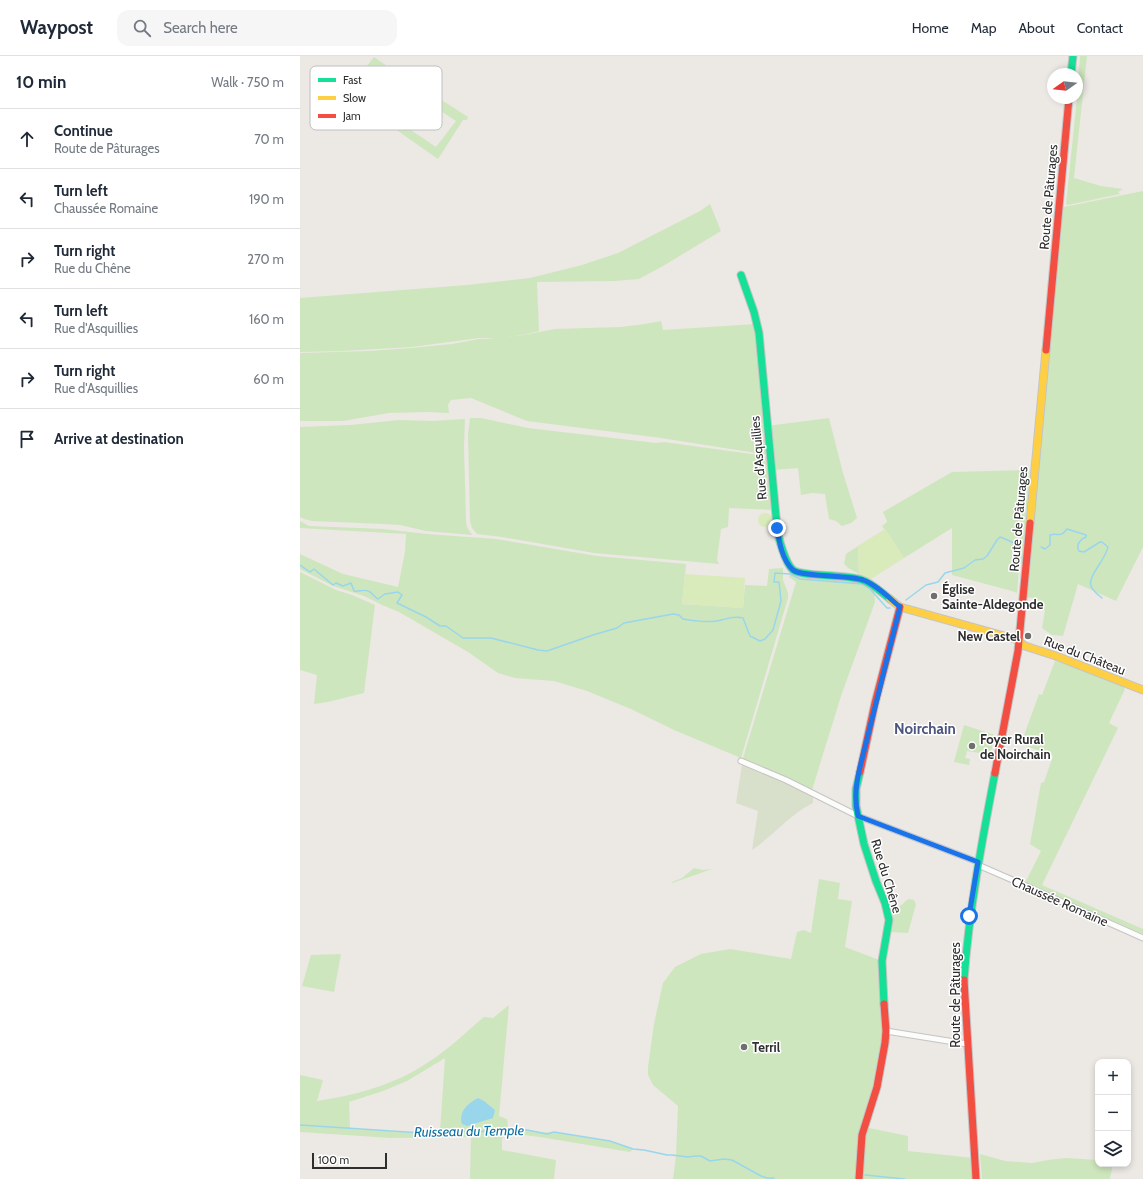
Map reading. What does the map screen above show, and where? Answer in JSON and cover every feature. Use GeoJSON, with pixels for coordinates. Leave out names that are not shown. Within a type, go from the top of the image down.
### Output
{"type":"FeatureCollection","features":[{"type":"Feature","properties":{"kind":"street"},"geometry":{"type":"LineString","coordinates":[[1072,68],[1073,56]]}},
{"type":"Feature","properties":{"kind":"street","name":"Route de Pâturages"},"geometry":{"type":"LineString","coordinates":[[976,1179],[964,985],[965,959],[969,916],[1019,642],[1068,104]]}},
{"type":"Feature","properties":{"kind":"street","name":"Rue d'Asquillies"},"geometry":{"type":"LineString","coordinates":[[741,274],[754,312],[760,339],[777,528],[783,553],[789,565],[797,572],[843,576],[863,580],[900,607]]}},
{"type":"Feature","properties":{"kind":"street","name":"Rue du Château"},"geometry":{"type":"LineString","coordinates":[[900,607],[1015,639],[1026,646],[1143,690]]}},
{"type":"Feature","properties":{"kind":"street","name":"Rue du Chêne"},"geometry":{"type":"LineString","coordinates":[[859,1179],[862,1135],[877,1087],[883,1058],[886,1031],[882,961],[889,926],[889,917],[868,857],[858,816],[855,796],[860,767],[900,607]]}},
{"type":"Feature","properties":{"kind":"street","name":"Chaussée Romaine"},"geometry":{"type":"LineString","coordinates":[[741,761],[800,786],[858,816],[978,864],[1143,938]]}},
{"type":"Feature","properties":{"kind":"street"},"geometry":{"type":"LineString","coordinates":[[886,1031],[967,1044]]}},
{"type":"Feature","properties":{"kind":"green space"},"geometry":{"type":"Polygon","coordinates":[[[1080,56],[1087,56],[1083,94],[1083,68],[1079,68],[1080,56]]]}},
{"type":"Feature","properties":{"kind":"green space"},"geometry":{"type":"Polygon","coordinates":[[[374,57],[387,66],[367,66],[374,57]]]}},
{"type":"Feature","properties":{"kind":"green space"},"geometry":{"type":"Polygon","coordinates":[[[442,100],[468,117],[467,120],[463,120],[438,159],[397,130],[411,130],[436,147],[456,121],[442,112],[442,100]]]}},
{"type":"Feature","properties":{"kind":"green space"},"geometry":{"type":"Polygon","coordinates":[[[1076,104],[1082,104],[1074,178],[1101,186],[1123,189],[1118,192],[1120,194],[1068,205],[1066,204],[1076,104]]]}},
{"type":"Feature","properties":{"kind":"green space"},"geometry":{"type":"Polygon","coordinates":[[[1143,191],[1143,547],[1116,601],[1078,584],[1063,636],[1052,635],[1042,628],[1045,610],[1033,609],[1034,598],[1023,597],[1059,208],[1143,191]]]}},
{"type":"Feature","properties":{"kind":"green space"},"geometry":{"type":"Polygon","coordinates":[[[710,204],[721,231],[639,279],[615,281],[537,282],[539,331],[509,337],[479,338],[412,347],[300,352],[300,298],[467,285],[530,278],[582,265],[618,253],[700,211],[710,204]]]}},
{"type":"Feature","properties":{"kind":"green space"},"geometry":{"type":"Polygon","coordinates":[[[661,321],[663,330],[756,324],[769,455],[661,438],[527,421],[471,398],[451,400],[448,405],[449,413],[389,413],[343,421],[300,421],[300,353],[411,348],[523,335],[555,329],[621,327],[661,321]]]}},
{"type":"Feature","properties":{"kind":"green space"},"geometry":{"type":"Polygon","coordinates":[[[470,418],[481,418],[528,428],[656,443],[664,442],[765,456],[768,458],[774,510],[729,508],[728,527],[721,529],[717,560],[719,564],[594,553],[477,534],[472,528],[470,521],[468,434],[470,418]]]}},
{"type":"Feature","properties":{"kind":"green space"},"geometry":{"type":"Polygon","coordinates":[[[829,418],[843,473],[857,518],[851,523],[842,526],[836,521],[829,519],[825,494],[812,493],[801,495],[798,468],[772,470],[767,426],[829,418]]]}},
{"type":"Feature","properties":{"kind":"green space"},"geometry":{"type":"Polygon","coordinates":[[[465,419],[464,446],[466,521],[467,527],[472,535],[426,531],[400,525],[312,521],[300,517],[300,427],[350,425],[399,420],[431,421],[465,419]]]}},
{"type":"Feature","properties":{"kind":"green space"},"geometry":{"type":"Polygon","coordinates":[[[1030,470],[1022,562],[1019,568],[1017,593],[952,575],[952,528],[904,558],[882,526],[887,521],[883,512],[952,472],[1030,470]]]}},
{"type":"Feature","properties":{"kind":"green space"},"geometry":{"type":"Polygon","coordinates":[[[765,513],[770,515],[772,520],[770,525],[765,527],[760,525],[758,520],[760,515],[765,513]]]}},
{"type":"Feature","properties":{"kind":"green space"},"geometry":{"type":"Polygon","coordinates":[[[300,521],[309,526],[383,529],[496,539],[597,556],[686,564],[682,604],[743,608],[745,585],[767,586],[769,569],[783,568],[783,580],[788,593],[788,598],[741,758],[587,691],[554,681],[515,678],[498,673],[468,652],[399,612],[364,596],[333,586],[300,569],[300,554],[343,574],[398,587],[405,552],[406,534],[300,528],[300,521]]]}},
{"type":"Feature","properties":{"kind":"green space"},"geometry":{"type":"Polygon","coordinates":[[[885,529],[904,558],[871,579],[859,574],[858,546],[885,529]]]}},
{"type":"Feature","properties":{"kind":"green space"},"geometry":{"type":"Polygon","coordinates":[[[858,546],[859,574],[844,564],[846,554],[858,546]]]}},
{"type":"Feature","properties":{"kind":"green space"},"geometry":{"type":"Polygon","coordinates":[[[791,571],[854,580],[874,588],[875,602],[841,696],[812,790],[744,760],[743,758],[796,582],[789,577],[791,571]]]}},
{"type":"Feature","properties":{"kind":"green space"},"geometry":{"type":"Polygon","coordinates":[[[300,572],[336,590],[375,605],[364,693],[314,704],[317,675],[300,670],[300,572]]]}},
{"type":"Feature","properties":{"kind":"green space"},"geometry":{"type":"Polygon","coordinates":[[[685,574],[745,578],[743,608],[682,604],[685,574]]]}},
{"type":"Feature","properties":{"kind":"green space"},"geometry":{"type":"Polygon","coordinates":[[[1055,661],[1087,671],[1122,685],[1125,689],[1109,723],[1118,728],[1042,885],[1143,929],[1143,934],[1025,883],[1041,851],[1030,844],[1041,783],[1044,782],[1053,756],[1021,744],[1039,694],[1042,695],[1055,661]]]}},
{"type":"Feature","properties":{"kind":"green space"},"geometry":{"type":"Polygon","coordinates":[[[964,725],[995,735],[991,752],[986,751],[986,754],[967,751],[965,758],[970,759],[969,765],[954,762],[964,725]]]}},
{"type":"Feature","properties":{"kind":"green space"},"geometry":{"type":"Polygon","coordinates":[[[742,765],[762,773],[762,770],[813,793],[813,803],[796,813],[752,850],[758,811],[736,803],[742,765]]]}},
{"type":"Feature","properties":{"kind":"green space"},"geometry":{"type":"Polygon","coordinates":[[[694,868],[703,870],[712,869],[672,883],[682,878],[694,868]]]}},
{"type":"Feature","properties":{"kind":"green space"},"geometry":{"type":"Polygon","coordinates":[[[819,879],[840,883],[838,899],[852,901],[845,947],[882,961],[883,1058],[864,1127],[908,1136],[908,1151],[974,1158],[976,1179],[673,1179],[676,1156],[678,1106],[653,1085],[648,1075],[654,1024],[663,983],[675,967],[701,954],[730,949],[791,959],[797,932],[804,930],[811,933],[819,879]]]}},
{"type":"Feature","properties":{"kind":"green space"},"geometry":{"type":"Polygon","coordinates":[[[909,899],[914,900],[916,904],[908,933],[891,932],[891,906],[899,907],[909,899]]]}},
{"type":"Feature","properties":{"kind":"green space"},"geometry":{"type":"Polygon","coordinates":[[[341,954],[334,992],[302,986],[311,955],[341,954]]]}},
{"type":"Feature","properties":{"kind":"green space"},"geometry":{"type":"Polygon","coordinates":[[[509,1005],[499,1116],[507,1119],[507,1132],[523,1129],[548,1133],[554,1132],[610,1141],[633,1149],[630,1152],[507,1133],[502,1138],[502,1150],[556,1160],[554,1179],[470,1179],[471,1137],[391,1138],[300,1132],[300,1075],[323,1080],[317,1101],[346,1096],[374,1088],[414,1071],[442,1053],[484,1017],[493,1018],[509,1005]],[[445,1058],[407,1081],[383,1091],[349,1102],[350,1129],[422,1133],[440,1132],[445,1058]]]}},
{"type":"Feature","properties":{"kind":"green space"},"geometry":{"type":"Polygon","coordinates":[[[980,1154],[1005,1161],[1032,1163],[1066,1158],[1095,1160],[1095,1167],[1112,1167],[1110,1179],[982,1179],[980,1154]]]}},
{"type":"Feature","properties":{"kind":"water"},"geometry":{"type":"Polygon","coordinates":[[[478,1098],[495,1110],[493,1118],[467,1126],[462,1124],[461,1116],[465,1108],[478,1098]]]}},
{"type":"Feature","properties":{"kind":"waterway"},"geometry":{"type":"LineString","coordinates":[[1041,547],[1045,549],[1050,545],[1050,535],[1060,535],[1067,529],[1086,535],[1086,537],[1078,544],[1079,551],[1084,552],[1100,542],[1108,547],[1107,552],[1090,582],[1093,590],[1102,598]]}},
{"type":"Feature","properties":{"kind":"waterway"},"geometry":{"type":"LineString","coordinates":[[906,600],[926,585],[938,582],[945,573],[964,568],[975,560],[983,559],[987,556],[1000,537],[1015,544],[1021,545]]}},
{"type":"Feature","properties":{"kind":"waterway"},"geometry":{"type":"LineString","coordinates":[[300,565],[310,572],[314,569],[333,585],[336,583],[343,586],[351,583],[354,591],[366,590],[371,592],[378,599],[385,594],[398,592],[402,595],[397,603],[426,617],[440,626],[446,626],[463,638],[491,638],[547,651],[617,628],[624,623],[673,614],[679,615],[683,619],[702,621],[717,621],[734,617],[743,618],[750,636],[760,641],[765,639],[773,630],[781,601],[779,582],[774,582],[775,573],[790,574],[800,579],[862,584],[869,588],[887,608],[890,608]]}},
{"type":"Feature","properties":{"kind":"waterway","name":"Ruisseau du Temple"},"geometry":{"type":"LineString","coordinates":[[300,1125],[422,1133],[471,1131],[504,1132],[517,1128],[547,1134],[554,1132],[610,1141],[633,1149],[667,1155],[688,1157],[701,1156],[710,1161],[724,1159],[732,1160],[761,1176],[774,1178]]}},
{"type":"Feature","properties":{"kind":"waterway"},"geometry":{"type":"LineString","coordinates":[[865,1175],[905,1179]]}},
{"type":"Feature","properties":{"kind":"traffic: fast"},"geometry":{"type":"LineString","coordinates":[[1072,68],[1073,56]]}},
{"type":"Feature","properties":{"kind":"traffic: fast"},"geometry":{"type":"LineString","coordinates":[[741,275],[754,312],[759,333],[777,527],[780,543],[787,562],[793,570],[805,574],[855,578],[866,581],[890,599]]}},
{"type":"Feature","properties":{"kind":"traffic: fast"},"geometry":{"type":"LineString","coordinates":[[860,772],[856,789],[856,806],[864,844],[885,903],[889,920],[882,961],[884,1004]]}},
{"type":"Feature","properties":{"kind":"traffic: fast"},"geometry":{"type":"LineString","coordinates":[[964,980],[973,902],[995,773]]}},
{"type":"Feature","properties":{"kind":"traffic: slow"},"geometry":{"type":"LineString","coordinates":[[1030,523],[1046,350]]}},
{"type":"Feature","properties":{"kind":"traffic: slow"},"geometry":{"type":"LineString","coordinates":[[890,599],[900,607],[1015,639],[1025,646],[1056,656],[1143,690]]}},
{"type":"Feature","properties":{"kind":"traffic: jam"},"geometry":{"type":"LineString","coordinates":[[1046,350],[1068,104]]}},
{"type":"Feature","properties":{"kind":"traffic: jam"},"geometry":{"type":"LineString","coordinates":[[995,773],[1018,651],[1030,523]]}},
{"type":"Feature","properties":{"kind":"traffic: jam"},"geometry":{"type":"LineString","coordinates":[[860,772],[875,703],[900,607]]}},
{"type":"Feature","properties":{"kind":"traffic: jam"},"geometry":{"type":"LineString","coordinates":[[964,980],[976,1179]]}},
{"type":"Feature","properties":{"kind":"traffic: jam"},"geometry":{"type":"LineString","coordinates":[[859,1179],[862,1135],[877,1087],[885,1043],[886,1031],[884,1004]]}},
{"type":"Feature","properties":{"kind":"place","name":"Église Sainte-Aldegonde"},"geometry":{"type":"Point","coordinates":[934,596]}},
{"type":"Feature","properties":{"kind":"place","name":"New Castel"},"geometry":{"type":"Point","coordinates":[1028,636]}},
{"type":"Feature","properties":{"kind":"place","name":"Foyer Rural de Noirchain"},"geometry":{"type":"Point","coordinates":[972,746]}},
{"type":"Feature","properties":{"kind":"place","name":"Terril"},"geometry":{"type":"Point","coordinates":[744,1047]}},
{"type":"Feature","properties":{"kind":"district","name":"Noirchain"},"geometry":{"type":"Point","coordinates":[925,729]}},
{"type":"Feature","properties":{"kind":"route"},"geometry":{"type":"LineString","coordinates":[[777,528],[783,553],[789,565],[797,572],[843,576],[863,580],[900,607],[860,767],[855,796],[858,816],[978,862],[969,916]]}}]}
